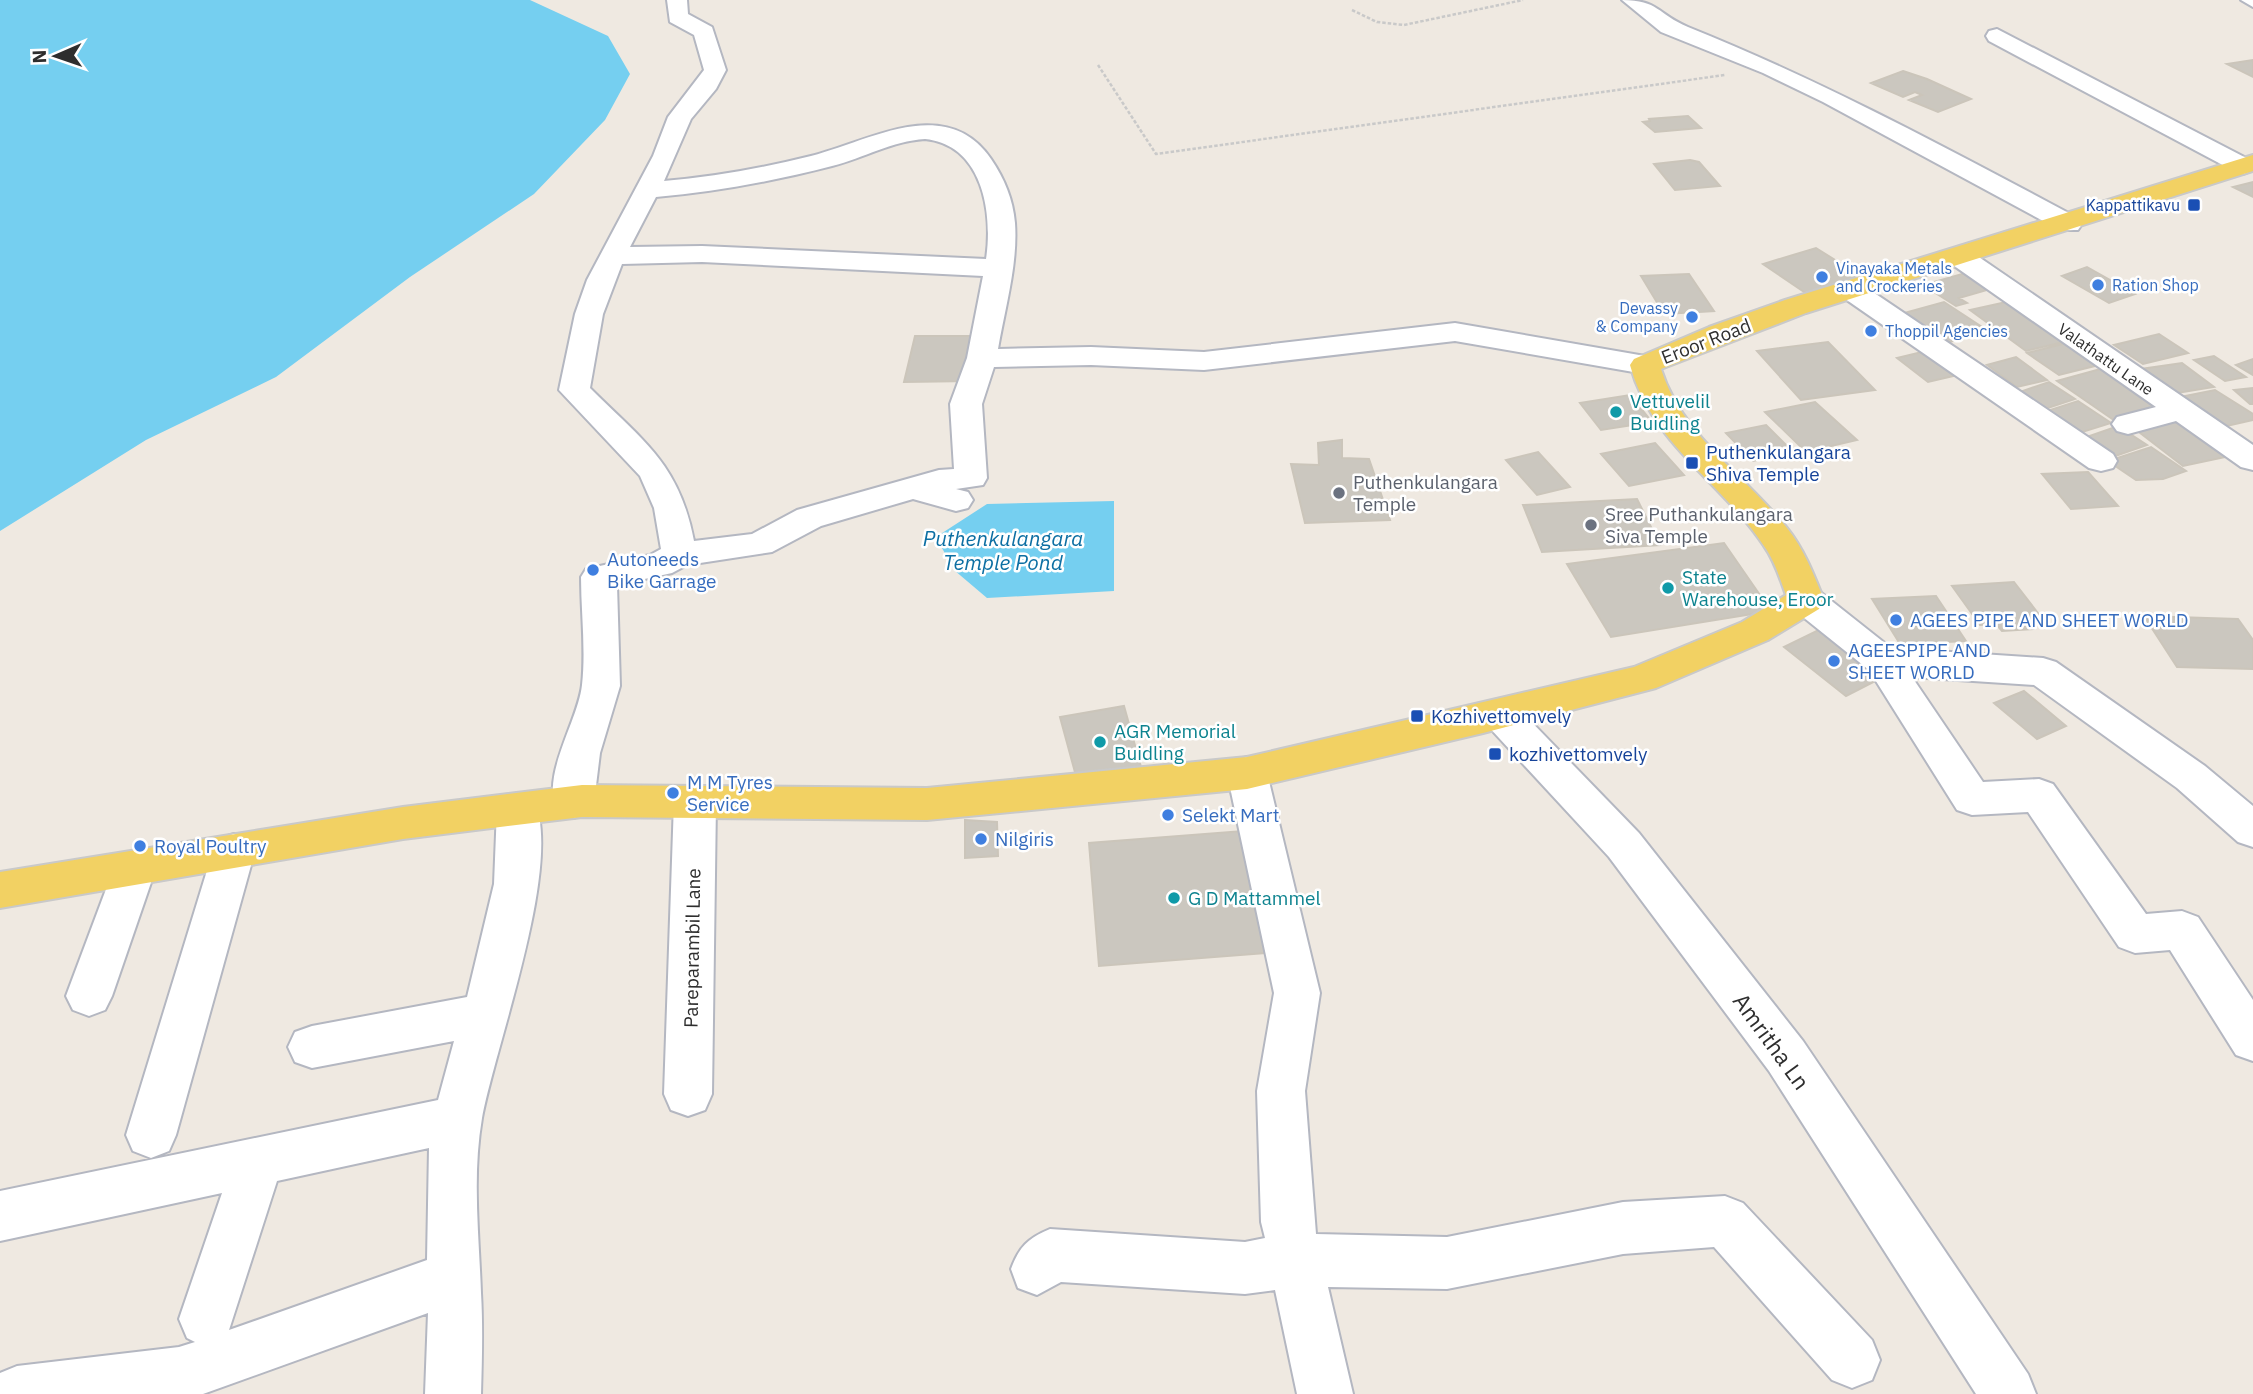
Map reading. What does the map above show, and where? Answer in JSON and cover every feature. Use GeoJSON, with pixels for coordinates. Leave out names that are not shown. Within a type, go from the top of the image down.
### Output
{"type":"FeatureCollection","features":[{"type":"Feature","properties":{"kind":"main road","name":"Eroor Road"},"geometry":{"type":"LineString","coordinates":[[1806,600],[1776,535],[1665,414],[1648,384],[1645,365],[1704,339],[1851,290],[2069,224],[2248,165]]}},
{"type":"Feature","properties":{"kind":"main road"},"geometry":{"type":"LineString","coordinates":[[0,890],[403,823],[573,803],[927,804],[1247,773],[1492,717],[1643,678],[1755,631],[1806,600]]}},
{"type":"Feature","properties":{"kind":"street"},"geometry":{"type":"LineString","coordinates":[[677,0],[678,16],[704,33],[715,70],[708,84],[680,117],[649,190],[613,256],[589,314],[574,390],[655,472],[671,509],[679,554]]}},
{"type":"Feature","properties":{"kind":"street"},"geometry":{"type":"LineString","coordinates":[[1632,0],[1669,27],[1771,68],[1993,181],[2069,224]]}},
{"type":"Feature","properties":{"kind":"street"},"geometry":{"type":"LineString","coordinates":[[1997,36],[2248,165]]}},
{"type":"Feature","properties":{"kind":"street"},"geometry":{"type":"LineString","coordinates":[[573,803],[580,753],[601,686],[599,577],[660,565],[679,554],[760,544],[809,518],[856,502],[939,480],[971,478],[966,404],[982,358],[1003,236],[998,192],[981,161],[952,138],[937,133],[906,135],[827,160],[774,171],[681,188],[649,190]]}},
{"type":"Feature","properties":{"kind":"street"},"geometry":{"type":"LineString","coordinates":[[613,256],[702,254],[997,268]]}},
{"type":"Feature","properties":{"kind":"street","name":"Valathattu Lane"},"geometry":{"type":"LineString","coordinates":[[1960,257],[2253,460]]}},
{"type":"Feature","properties":{"kind":"street"},"geometry":{"type":"LineString","coordinates":[[1851,290],[2101,461]]}},
{"type":"Feature","properties":{"kind":"street"},"geometry":{"type":"LineString","coordinates":[[982,358],[1091,356],[1204,361],[1455,332],[1531,348],[1645,365]]}},
{"type":"Feature","properties":{"kind":"street"},"geometry":{"type":"LineString","coordinates":[[2128,424],[2180,410]]}},
{"type":"Feature","properties":{"kind":"street"},"geometry":{"type":"LineString","coordinates":[[914,488],[956,500]]}},
{"type":"Feature","properties":{"kind":"street"},"geometry":{"type":"LineString","coordinates":[[1806,600],[1882,661],[1972,799],[2039,795],[2135,934],[2182,930],[2253,1040]]}},
{"type":"Feature","properties":{"kind":"street"},"geometry":{"type":"LineString","coordinates":[[1882,661],[2043,672],[2192,777],[2253,830]]}},
{"type":"Feature","properties":{"kind":"street","name":"Amritha Ln"},"geometry":{"type":"LineString","coordinates":[[1492,717],[1624,845],[1786,1056],[2008,1394]]}},
{"type":"Feature","properties":{"kind":"street"},"geometry":{"type":"LineString","coordinates":[[1247,773],[1297,993],[1280,1091],[1287,1222],[1325,1394]]}},
{"type":"Feature","properties":{"kind":"street","name":"Pareparambil Lane"},"geometry":{"type":"LineString","coordinates":[[688,1094],[695,802]]}},
{"type":"Feature","properties":{"kind":"street"},"geometry":{"type":"LineString","coordinates":[[453,1394],[454,1277],[451,1201],[458,1119],[505,937],[521,833],[518,809]]}},
{"type":"Feature","properties":{"kind":"street"},"geometry":{"type":"LineString","coordinates":[[150,1135],[234,851]]}},
{"type":"Feature","properties":{"kind":"street"},"geometry":{"type":"LineString","coordinates":[[89,996],[135,868]]}},
{"type":"Feature","properties":{"kind":"street"},"geometry":{"type":"LineString","coordinates":[[312,1047],[485,1014]]}},
{"type":"Feature","properties":{"kind":"street"},"geometry":{"type":"LineString","coordinates":[[0,1216],[458,1119]]}},
{"type":"Feature","properties":{"kind":"street"},"geometry":{"type":"LineString","coordinates":[[206,1319],[258,1161]]}},
{"type":"Feature","properties":{"kind":"street"},"geometry":{"type":"LineString","coordinates":[[1037,1269],[1050,1255],[1244,1268],[1295,1260],[1447,1263],[1623,1228],[1725,1221],[1852,1360]]}},
{"type":"Feature","properties":{"kind":"street"},"geometry":{"type":"LineString","coordinates":[[17,1394],[179,1375],[454,1277]]}},
{"type":"Feature","properties":{"kind":"path"},"geometry":{"type":"LineString","coordinates":[[1352,10],[1377,22],[1404,25],[1523,0]]}},
{"type":"Feature","properties":{"kind":"path"},"geometry":{"type":"LineString","coordinates":[[1098,65],[1156,154],[1771,68]]}},
{"type":"Feature","properties":{"kind":"water"},"geometry":{"type":"Polygon","coordinates":[[[0,0],[530,0],[608,36],[630,74],[605,120],[534,194],[410,277],[276,377],[146,440],[0,531],[0,0]]]}},
{"type":"Feature","properties":{"kind":"water","name":"Puthenkulangara Temple Pond"},"geometry":{"type":"Polygon","coordinates":[[[1114,501],[1114,591],[987,598],[954,570],[936,537],[987,504],[1114,501]]]}},
{"type":"Feature","properties":{"kind":"building"},"geometry":{"type":"Polygon","coordinates":[[[2253,60],[2253,77],[2227,64],[2253,60]]]}},
{"type":"Feature","properties":{"kind":"building"},"geometry":{"type":"Polygon","coordinates":[[[1903,71],[1971,99],[1938,112],[1909,100],[1922,95],[1915,92],[1903,97],[1871,83],[1903,71]]]}},
{"type":"Feature","properties":{"kind":"building"},"geometry":{"type":"Polygon","coordinates":[[[1688,116],[1701,128],[1655,132],[1643,122],[1650,121],[1649,119],[1688,116]]]}},
{"type":"Feature","properties":{"kind":"building"},"geometry":{"type":"Polygon","coordinates":[[[1690,160],[1699,162],[1720,186],[1675,190],[1654,164],[1690,160]]]}},
{"type":"Feature","properties":{"kind":"building"},"geometry":{"type":"Polygon","coordinates":[[[2253,182],[2253,197],[2233,187],[2253,182]]]}},
{"type":"Feature","properties":{"kind":"building"},"geometry":{"type":"Polygon","coordinates":[[[1816,248],[1862,277],[1807,294],[1763,264],[1816,248]]]}},
{"type":"Feature","properties":{"kind":"building","name":"Ration Shop"},"geometry":{"type":"Polygon","coordinates":[[[2087,267],[2135,294],[2109,303],[2062,276],[2087,267]]]}},
{"type":"Feature","properties":{"kind":"building"},"geometry":{"type":"Polygon","coordinates":[[[1969,272],[1994,288],[1959,298],[1967,303],[1956,306],[1923,285],[1969,272]]]}},
{"type":"Feature","properties":{"kind":"building"},"geometry":{"type":"Polygon","coordinates":[[[1689,274],[1714,311],[1664,314],[1641,276],[1689,274]]]}},
{"type":"Feature","properties":{"kind":"building"},"geometry":{"type":"Polygon","coordinates":[[[2015,300],[2072,340],[2026,351],[1970,310],[2015,300]]]}},
{"type":"Feature","properties":{"kind":"building"},"geometry":{"type":"Polygon","coordinates":[[[1944,302],[1988,331],[1943,344],[1901,314],[1944,302]]]}},
{"type":"Feature","properties":{"kind":"building"},"geometry":{"type":"Polygon","coordinates":[[[2159,334],[2188,353],[2143,364],[2114,345],[2159,334]]]}},
{"type":"Feature","properties":{"kind":"building"},"geometry":{"type":"Polygon","coordinates":[[[915,336],[982,336],[971,381],[904,382],[915,336]]]}},
{"type":"Feature","properties":{"kind":"building"},"geometry":{"type":"Polygon","coordinates":[[[2075,341],[2107,363],[2059,375],[2027,353],[2075,341]]]}},
{"type":"Feature","properties":{"kind":"building"},"geometry":{"type":"Polygon","coordinates":[[[1828,342],[1875,390],[1801,400],[1757,351],[1828,342]]]}},
{"type":"Feature","properties":{"kind":"building"},"geometry":{"type":"Polygon","coordinates":[[[1930,350],[1962,374],[1928,382],[1897,358],[1930,350]]]}},
{"type":"Feature","properties":{"kind":"building"},"geometry":{"type":"Polygon","coordinates":[[[2214,356],[2246,377],[2225,381],[2194,360],[2214,356]]]}},
{"type":"Feature","properties":{"kind":"building"},"geometry":{"type":"Polygon","coordinates":[[[2016,357],[2047,380],[2017,387],[1987,365],[2016,357]]]}},
{"type":"Feature","properties":{"kind":"building"},"geometry":{"type":"Polygon","coordinates":[[[2253,359],[2253,375],[2236,365],[2253,359]]]}},
{"type":"Feature","properties":{"kind":"building"},"geometry":{"type":"Polygon","coordinates":[[[2182,363],[2214,387],[2165,395],[2134,370],[2182,363]]]}},
{"type":"Feature","properties":{"kind":"building"},"geometry":{"type":"Polygon","coordinates":[[[2111,366],[2171,407],[2118,423],[2057,381],[2111,366]]]}},
{"type":"Feature","properties":{"kind":"building"},"geometry":{"type":"Polygon","coordinates":[[[2049,382],[2075,399],[2042,410],[2017,393],[2049,382]]]}},
{"type":"Feature","properties":{"kind":"building"},"geometry":{"type":"Polygon","coordinates":[[[2253,388],[2253,404],[2234,390],[2253,388]]]}},
{"type":"Feature","properties":{"kind":"building"},"geometry":{"type":"Polygon","coordinates":[[[2215,390],[2253,414],[2253,420],[2218,428],[2175,398],[2215,390]]]}},
{"type":"Feature","properties":{"kind":"building","name":"Vettuvelil Buidling"},"geometry":{"type":"Polygon","coordinates":[[[1630,395],[1652,422],[1601,430],[1580,403],[1630,395]]]}},
{"type":"Feature","properties":{"kind":"building"},"geometry":{"type":"Polygon","coordinates":[[[2078,401],[2111,423],[2076,434],[2044,412],[2078,401]]]}},
{"type":"Feature","properties":{"kind":"building"},"geometry":{"type":"Polygon","coordinates":[[[1815,402],[1857,440],[1806,452],[1765,412],[1815,402]]]}},
{"type":"Feature","properties":{"kind":"building"},"geometry":{"type":"Polygon","coordinates":[[[2181,419],[2230,456],[2183,466],[2135,429],[2181,419]]]}},
{"type":"Feature","properties":{"kind":"building"},"geometry":{"type":"Polygon","coordinates":[[[1766,425],[1793,452],[1753,461],[1726,433],[1766,425]]]}},
{"type":"Feature","properties":{"kind":"building"},"geometry":{"type":"Polygon","coordinates":[[[2118,426],[2147,445],[2107,459],[2078,440],[2118,426]]]}},
{"type":"Feature","properties":{"kind":"building","name":"Puthenkulangara Temple"},"geometry":{"type":"Polygon","coordinates":[[[1342,440],[1342,458],[1369,459],[1390,520],[1305,523],[1291,464],[1319,465],[1318,443],[1342,440]]]}},
{"type":"Feature","properties":{"kind":"building"},"geometry":{"type":"Polygon","coordinates":[[[1655,443],[1684,475],[1629,486],[1601,454],[1655,443]]]}},
{"type":"Feature","properties":{"kind":"building"},"geometry":{"type":"Polygon","coordinates":[[[2151,447],[2186,471],[2163,479],[2136,480],[2108,461],[2151,447]]]}},
{"type":"Feature","properties":{"kind":"building"},"geometry":{"type":"Polygon","coordinates":[[[1538,452],[1570,487],[1537,495],[1506,460],[1538,452]]]}},
{"type":"Feature","properties":{"kind":"building"},"geometry":{"type":"Polygon","coordinates":[[[2088,472],[2118,506],[2071,509],[2042,474],[2088,472]]]}},
{"type":"Feature","properties":{"kind":"building","name":"Sree Puthankulangara Siva Temple"},"geometry":{"type":"Polygon","coordinates":[[[1637,499],[1660,545],[1542,552],[1523,505],[1637,499]]]}},
{"type":"Feature","properties":{"kind":"building","name":"State Warehouse, Eroor"},"geometry":{"type":"Polygon","coordinates":[[[1724,543],[1771,611],[1611,637],[1567,564],[1724,543]]]}},
{"type":"Feature","properties":{"kind":"building"},"geometry":{"type":"Polygon","coordinates":[[[2014,582],[2044,621],[2028,622],[2033,629],[2002,631],[1996,624],[1980,625],[1952,586],[2014,582]]]}},
{"type":"Feature","properties":{"kind":"building"},"geometry":{"type":"Polygon","coordinates":[[[1936,596],[1966,641],[1900,644],[1872,599],[1936,596]]]}},
{"type":"Feature","properties":{"kind":"building"},"geometry":{"type":"Polygon","coordinates":[[[2144,616],[2238,619],[2253,640],[2253,669],[2177,667],[2144,616]]]}},
{"type":"Feature","properties":{"kind":"building","name":"AGEESPIPE AND SHEET WORLD"},"geometry":{"type":"Polygon","coordinates":[[[1823,628],[1885,676],[1846,696],[1784,647],[1823,628]]]}},
{"type":"Feature","properties":{"kind":"building"},"geometry":{"type":"Polygon","coordinates":[[[2024,691],[2066,726],[2037,739],[1994,703],[2024,691]]]}},
{"type":"Feature","properties":{"kind":"building","name":"AGR Memorial Buidling"},"geometry":{"type":"Polygon","coordinates":[[[1124,706],[1141,767],[1076,776],[1060,717],[1124,706]]]}},
{"type":"Feature","properties":{"kind":"building","name":"Nilgiris"},"geometry":{"type":"Polygon","coordinates":[[[965,820],[997,822],[998,856],[965,858],[965,820]]]}},
{"type":"Feature","properties":{"kind":"building","name":"G D Mattammel"},"geometry":{"type":"Polygon","coordinates":[[[1243,831],[1265,953],[1099,966],[1089,843],[1243,831]]]}},
{"type":"Feature","properties":{"kind":"place","name":"Kappattikavu"},"geometry":{"type":"Point","coordinates":[2194,205]}},
{"type":"Feature","properties":{"kind":"place","name":"Vinayaka Metals and Crockeries"},"geometry":{"type":"Point","coordinates":[1822,277]}},
{"type":"Feature","properties":{"kind":"place","name":"Ration Shop"},"geometry":{"type":"Point","coordinates":[2098,285]}},
{"type":"Feature","properties":{"kind":"place","name":"Devassy & Company"},"geometry":{"type":"Point","coordinates":[1692,317]}},
{"type":"Feature","properties":{"kind":"place","name":"Thoppil Agencies"},"geometry":{"type":"Point","coordinates":[1871,331]}},
{"type":"Feature","properties":{"kind":"place","name":"Vettuvelil Buidling"},"geometry":{"type":"Point","coordinates":[1616,412]}},
{"type":"Feature","properties":{"kind":"place","name":"Puthenkulangara Shiva Temple"},"geometry":{"type":"Point","coordinates":[1692,463]}},
{"type":"Feature","properties":{"kind":"place","name":"Puthenkulangara Temple"},"geometry":{"type":"Point","coordinates":[1339,493]}},
{"type":"Feature","properties":{"kind":"place","name":"Sree Puthankulangara Siva Temple"},"geometry":{"type":"Point","coordinates":[1591,525]}},
{"type":"Feature","properties":{"kind":"place","name":"Autoneeds Bike Garrage"},"geometry":{"type":"Point","coordinates":[593,570]}},
{"type":"Feature","properties":{"kind":"place","name":"State Warehouse, Eroor"},"geometry":{"type":"Point","coordinates":[1668,588]}},
{"type":"Feature","properties":{"kind":"place","name":"AGEES PIPE AND SHEET WORLD"},"geometry":{"type":"Point","coordinates":[1896,620]}},
{"type":"Feature","properties":{"kind":"place","name":"AGEESPIPE AND SHEET WORLD"},"geometry":{"type":"Point","coordinates":[1834,661]}},
{"type":"Feature","properties":{"kind":"place","name":"Kozhivettomvely"},"geometry":{"type":"Point","coordinates":[1417,716]}},
{"type":"Feature","properties":{"kind":"place","name":"AGR Memorial Buidling"},"geometry":{"type":"Point","coordinates":[1100,742]}},
{"type":"Feature","properties":{"kind":"place","name":"kozhivettomvely"},"geometry":{"type":"Point","coordinates":[1495,754]}},
{"type":"Feature","properties":{"kind":"place","name":"M M Tyres Service"},"geometry":{"type":"Point","coordinates":[673,793]}},
{"type":"Feature","properties":{"kind":"place","name":"Selekt Mart"},"geometry":{"type":"Point","coordinates":[1168,815]}},
{"type":"Feature","properties":{"kind":"place","name":"Nilgiris"},"geometry":{"type":"Point","coordinates":[981,839]}},
{"type":"Feature","properties":{"kind":"place","name":"Royal Poultry"},"geometry":{"type":"Point","coordinates":[140,846]}},
{"type":"Feature","properties":{"kind":"place","name":"G D Mattammel"},"geometry":{"type":"Point","coordinates":[1174,898]}}]}
